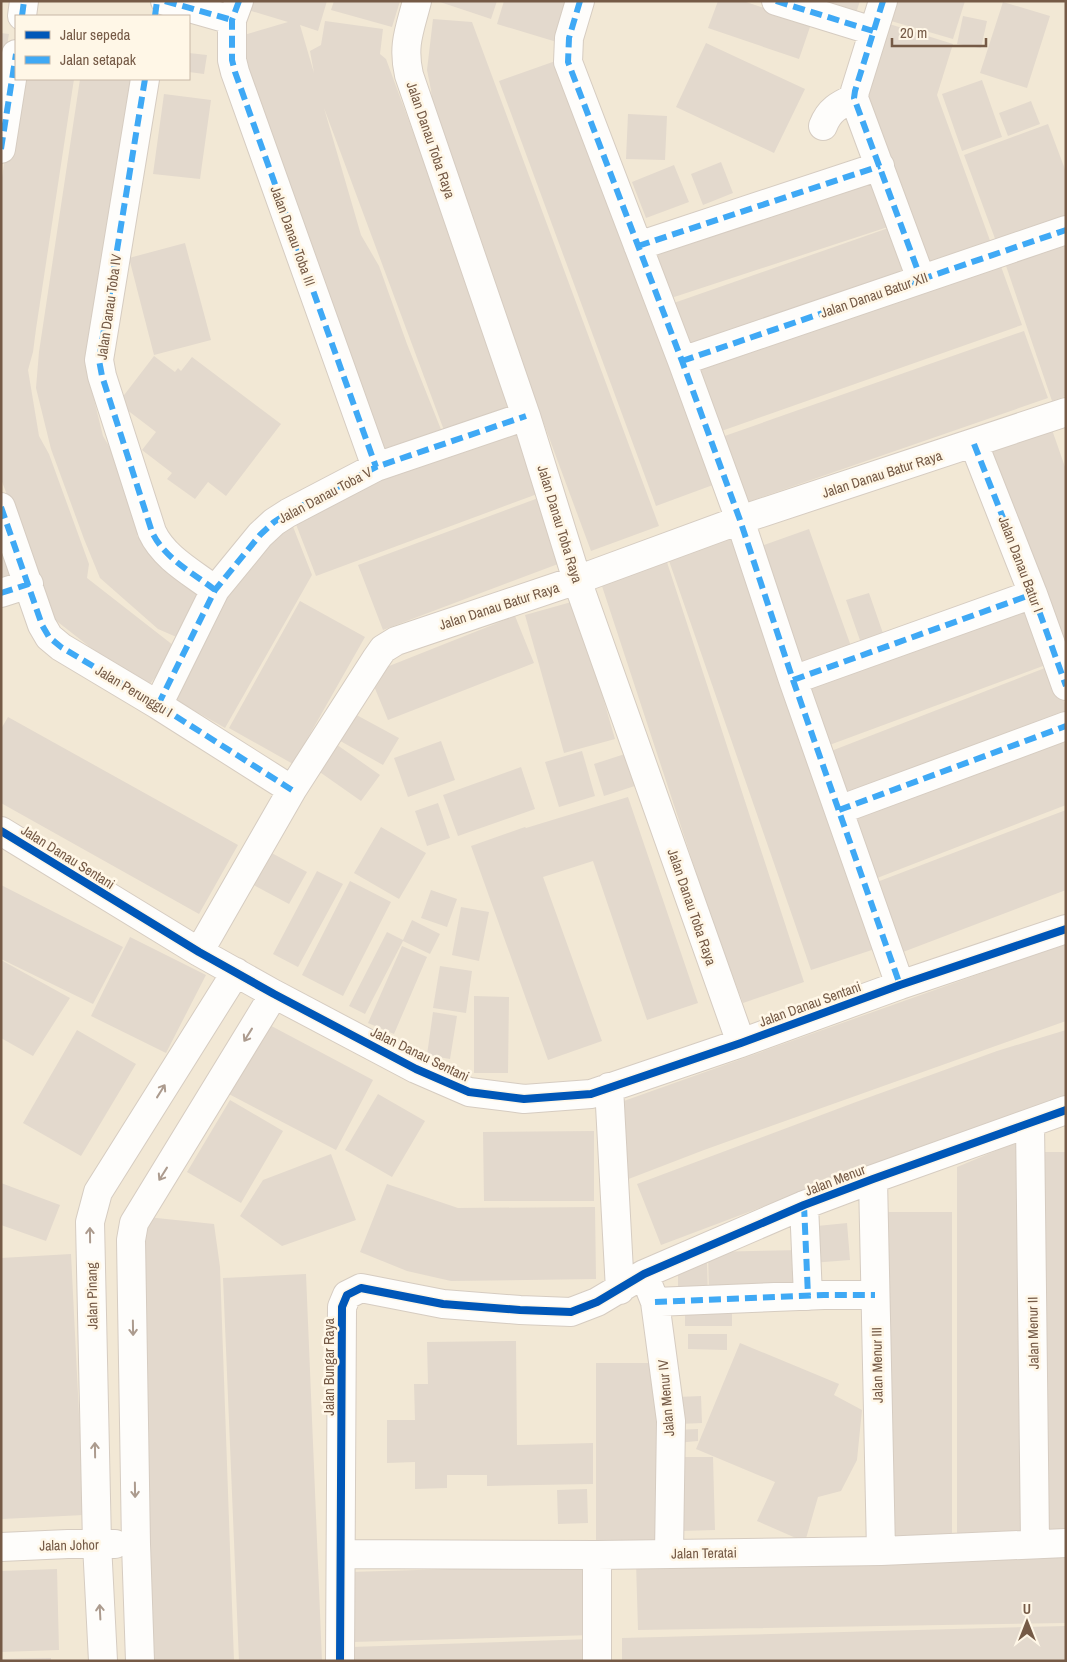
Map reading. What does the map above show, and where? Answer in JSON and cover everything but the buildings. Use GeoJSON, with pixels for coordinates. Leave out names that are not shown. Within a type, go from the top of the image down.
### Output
{"type":"FeatureCollection","features":[{"type":"Feature","properties":{"kind":"street"},"geometry":{"type":"LineString","coordinates":[[22,15],[24,1]]}},
{"type":"Feature","properties":{"kind":"street"},"geometry":{"type":"LineString","coordinates":[[155,15],[157,1]]}},
{"type":"Feature","properties":{"kind":"street"},"geometry":{"type":"LineString","coordinates":[[164,1],[236,10]]}},
{"type":"Feature","properties":{"kind":"street","name":"Jalan Danau Toba Raya"},"geometry":{"type":"LineString","coordinates":[[417,1],[406,42],[405,58],[409,75],[526,416],[577,580],[741,1043]]}},
{"type":"Feature","properties":{"kind":"street"},"geometry":{"type":"LineString","coordinates":[[580,1],[569,38],[568,62],[682,361],[740,520],[900,985]]}},
{"type":"Feature","properties":{"kind":"street"},"geometry":{"type":"LineString","coordinates":[[776,1],[873,31]]}},
{"type":"Feature","properties":{"kind":"street"},"geometry":{"type":"LineString","coordinates":[[883,1],[854,98],[921,279]]}},
{"type":"Feature","properties":{"kind":"street","name":"Jalan Danau Toba III"},"geometry":{"type":"LineString","coordinates":[[236,10],[232,60],[235,72],[376,467]]}},
{"type":"Feature","properties":{"kind":"street"},"geometry":{"type":"LineString","coordinates":[[1,149],[15,60]]}},
{"type":"Feature","properties":{"kind":"street","name":"Jalan Danau Toba IV"},"geometry":{"type":"LineString","coordinates":[[144,80],[99,360],[105,385],[152,532],[158,545],[215,590]]}},
{"type":"Feature","properties":{"kind":"street"},"geometry":{"type":"LineString","coordinates":[[823,126],[827,115],[839,105],[854,98]]}},
{"type":"Feature","properties":{"kind":"street"},"geometry":{"type":"LineString","coordinates":[[638,246],[880,166]]}},
{"type":"Feature","properties":{"kind":"street","name":"Jalan Danau Batur XII"},"geometry":{"type":"LineString","coordinates":[[682,361],[1066,230]]}},
{"type":"Feature","properties":{"kind":"street","name":"Jalan Danau Batur Raya"},"geometry":{"type":"LineString","coordinates":[[199,952],[292,790],[384,649],[396,641],[577,580],[740,520],[1066,412]]}},
{"type":"Feature","properties":{"kind":"street","name":"Jalan Danau Toba V"},"geometry":{"type":"LineString","coordinates":[[158,705],[215,590],[274,522],[376,467],[526,416]]}},
{"type":"Feature","properties":{"kind":"street","name":"Jalan Danau Batur I"},"geometry":{"type":"LineString","coordinates":[[974,444],[1033,594],[1066,686]]}},
{"type":"Feature","properties":{"kind":"street","name":"Jalan Perunggu I"},"geometry":{"type":"LineString","coordinates":[[1,507],[42,625],[49,637],[61,647],[158,705],[292,790]]}},
{"type":"Feature","properties":{"kind":"street"},"geometry":{"type":"LineString","coordinates":[[1,593],[29,584]]}},
{"type":"Feature","properties":{"kind":"street"},"geometry":{"type":"LineString","coordinates":[[794,680],[1033,594]]}},
{"type":"Feature","properties":{"kind":"street"},"geometry":{"type":"LineString","coordinates":[[839,810],[1066,726]]}},
{"type":"Feature","properties":{"kind":"street","name":"Jalan Danau Sentani"},"geometry":{"type":"LineString","coordinates":[[1,831],[199,952],[416,1069],[469,1092],[524,1099],[591,1094],[741,1043],[900,985],[1066,929]]}},
{"type":"Feature","properties":{"kind":"street","name":"Jalan Pinang"},"geometry":{"type":"LineString","coordinates":[[103,1661],[97,1544],[90,1222],[98,1192],[236,972]]}},
{"type":"Feature","properties":{"kind":"street"},"geometry":{"type":"LineString","coordinates":[[140,1661],[131,1240],[134,1224],[274,994]]}},
{"type":"Feature","properties":{"kind":"street"},"geometry":{"type":"LineString","coordinates":[[609,1087],[620,1290]]}},
{"type":"Feature","properties":{"kind":"street","name":"Jalan Menur"},"geometry":{"type":"LineString","coordinates":[[620,1290],[644,1274],[804,1205],[1066,1110]]}},
{"type":"Feature","properties":{"kind":"street","name":"Jalan Menur II"},"geometry":{"type":"LineString","coordinates":[[1030,1123],[1035,1543]]}},
{"type":"Feature","properties":{"kind":"street","name":"Jalan Menur III"},"geometry":{"type":"LineString","coordinates":[[873,1179],[881,1551]]}},
{"type":"Feature","properties":{"kind":"street"},"geometry":{"type":"LineString","coordinates":[[804,1205],[808,1296]]}},
{"type":"Feature","properties":{"kind":"street","name":"Jalan Menur IV"},"geometry":{"type":"LineString","coordinates":[[644,1274],[655,1302],[671,1421],[669,1553]]}},
{"type":"Feature","properties":{"kind":"street","name":"Jalan Bungar Raya"},"geometry":{"type":"LineString","coordinates":[[340,1661],[342,1307],[347,1295],[361,1288],[443,1304],[571,1312],[597,1302],[620,1290]]}},
{"type":"Feature","properties":{"kind":"street"},"geometry":{"type":"LineString","coordinates":[[655,1302],[824,1295],[876,1295]]}},
{"type":"Feature","properties":{"kind":"street","name":"Jalan Teratai"},"geometry":{"type":"LineString","coordinates":[[341,1554],[598,1555],[881,1551],[1066,1542]]}},
{"type":"Feature","properties":{"kind":"street","name":"Jalan Johor"},"geometry":{"type":"LineString","coordinates":[[1,1547],[136,1544]]}},
{"type":"Feature","properties":{"kind":"street"},"geometry":{"type":"LineString","coordinates":[[597,1661],[598,1555]]}},
{"type":"Feature","properties":{"kind":"shaded area"},"geometry":{"type":"Polygon","coordinates":[[[1,1],[1066,1],[1066,1661],[1,1661],[1,1]]]}},
{"type":"Feature","properties":{"kind":"marked path"},"geometry":{"type":"LineString","coordinates":[[22,15],[24,1]]}},
{"type":"Feature","properties":{"kind":"marked path"},"geometry":{"type":"LineString","coordinates":[[155,15],[157,1]]}},
{"type":"Feature","properties":{"kind":"marked path"},"geometry":{"type":"LineString","coordinates":[[165,1],[232,20]]}},
{"type":"Feature","properties":{"kind":"marked path"},"geometry":{"type":"LineString","coordinates":[[239,1],[232,20],[232,60],[235,72],[376,467]]}},
{"type":"Feature","properties":{"kind":"marked path"},"geometry":{"type":"LineString","coordinates":[[580,1],[569,38],[568,62],[682,361],[740,520],[793,680],[900,985]]}},
{"type":"Feature","properties":{"kind":"marked path"},"geometry":{"type":"LineString","coordinates":[[776,1],[873,31]]}},
{"type":"Feature","properties":{"kind":"marked path"},"geometry":{"type":"LineString","coordinates":[[883,1],[854,98],[921,279]]}},
{"type":"Feature","properties":{"kind":"marked path"},"geometry":{"type":"LineString","coordinates":[[1,149],[15,60]]}},
{"type":"Feature","properties":{"kind":"marked path"},"geometry":{"type":"LineString","coordinates":[[145,80],[99,360],[102,376],[152,532],[171,557],[215,590]]}},
{"type":"Feature","properties":{"kind":"marked path"},"geometry":{"type":"LineString","coordinates":[[638,246],[880,166]]}},
{"type":"Feature","properties":{"kind":"marked path"},"geometry":{"type":"LineString","coordinates":[[682,361],[1066,230]]}},
{"type":"Feature","properties":{"kind":"marked path"},"geometry":{"type":"LineString","coordinates":[[158,705],[215,590],[260,535],[274,522],[376,467],[526,416]]}},
{"type":"Feature","properties":{"kind":"marked path"},"geometry":{"type":"LineString","coordinates":[[974,444],[1033,594],[1066,686]]}},
{"type":"Feature","properties":{"kind":"marked path"},"geometry":{"type":"LineString","coordinates":[[1,507],[42,625],[49,637],[61,647],[158,705],[292,790]]}},
{"type":"Feature","properties":{"kind":"marked path"},"geometry":{"type":"LineString","coordinates":[[1,593],[29,584]]}},
{"type":"Feature","properties":{"kind":"marked path"},"geometry":{"type":"LineString","coordinates":[[793,680],[1033,594]]}},
{"type":"Feature","properties":{"kind":"marked path"},"geometry":{"type":"LineString","coordinates":[[839,810],[1066,726]]}},
{"type":"Feature","properties":{"kind":"marked path"},"geometry":{"type":"LineString","coordinates":[[804,1205],[808,1296]]}},
{"type":"Feature","properties":{"kind":"marked path"},"geometry":{"type":"LineString","coordinates":[[655,1302],[824,1295],[875,1295]]}},
{"type":"Feature","properties":{"kind":"cycle path"},"geometry":{"type":"LineString","coordinates":[[1,831],[199,952],[416,1069],[469,1092],[524,1099],[591,1094],[741,1043],[900,985],[1066,929]]}},
{"type":"Feature","properties":{"kind":"cycle path"},"geometry":{"type":"LineString","coordinates":[[340,1661],[342,1307],[347,1295],[361,1288],[443,1304],[571,1312],[597,1302],[644,1274],[804,1205],[1066,1110]]}}]}
